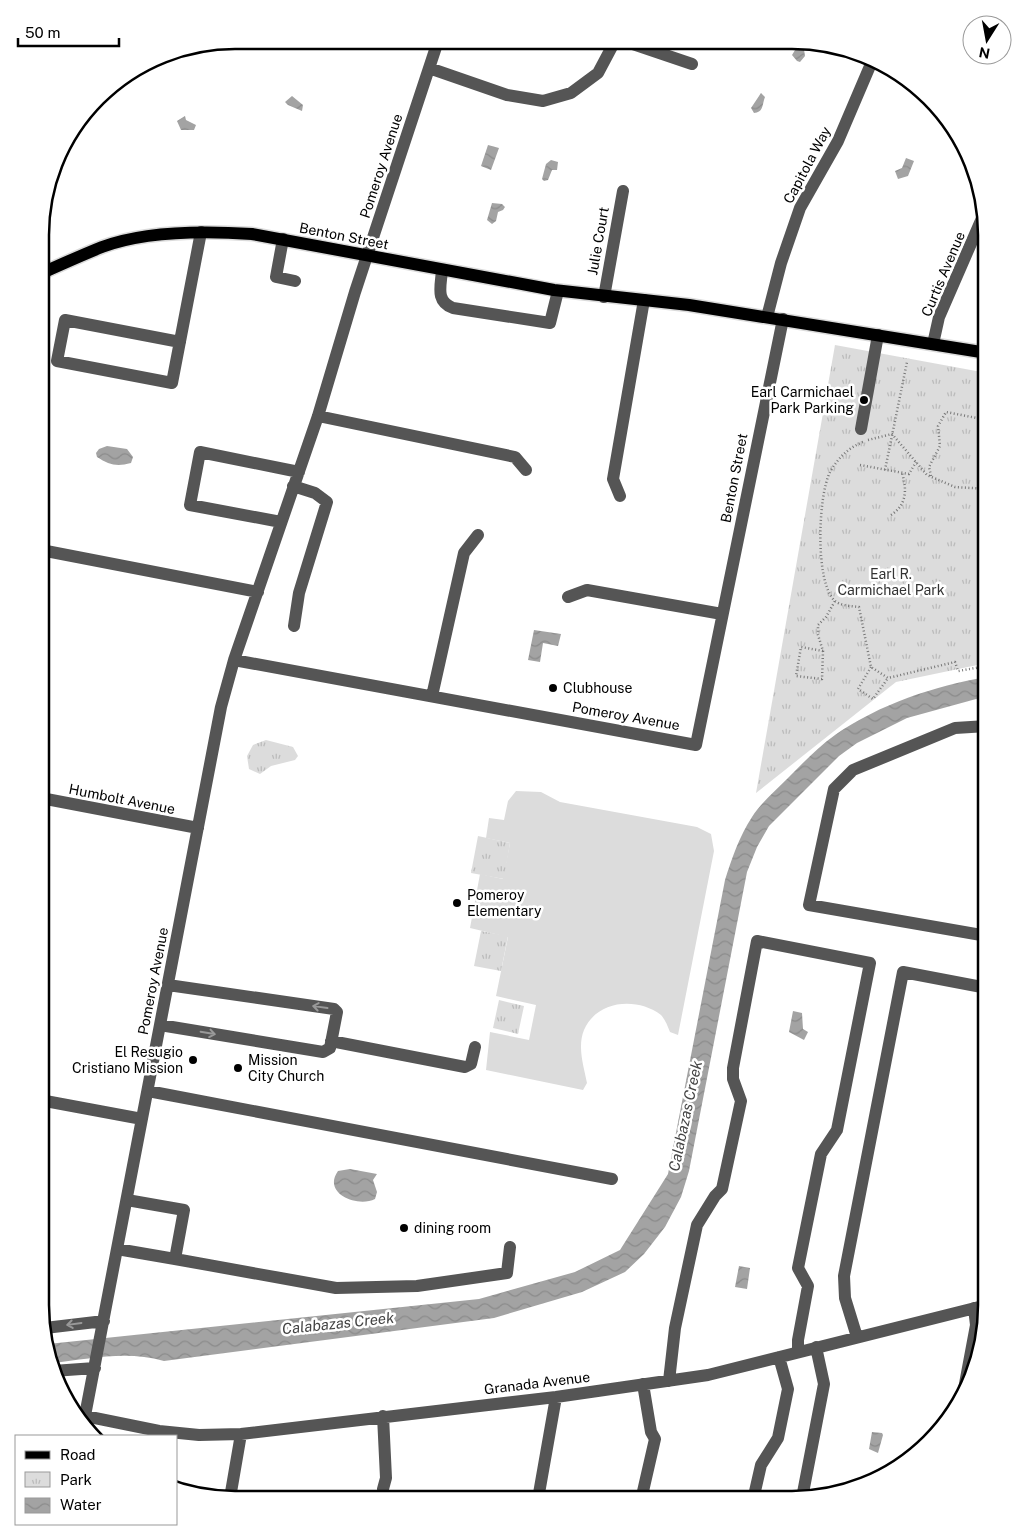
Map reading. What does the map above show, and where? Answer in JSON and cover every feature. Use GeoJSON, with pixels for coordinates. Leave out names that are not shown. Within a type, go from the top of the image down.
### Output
{"type":"FeatureCollection","features":[{"type":"Feature","properties":{"kind":"main road","name":"Benton Street"},"geometry":{"type":"LineString","coordinates":[[49,270],[104,246],[135,240],[201,232],[252,234],[558,291],[644,300],[783,319],[978,352]]}},
{"type":"Feature","properties":{"kind":"street","name":"Pomeroy Avenue"},"geometry":{"type":"LineString","coordinates":[[85,1416],[221,707],[234,660],[318,416],[435,49]]}},
{"type":"Feature","properties":{"kind":"street"},"geometry":{"type":"LineString","coordinates":[[429,68],[507,95],[542,101],[572,93],[598,73],[611,49]]}},
{"type":"Feature","properties":{"kind":"street"},"geometry":{"type":"LineString","coordinates":[[648,49],[692,64]]}},
{"type":"Feature","properties":{"kind":"street","name":"Capitola Way"},"geometry":{"type":"LineString","coordinates":[[767,317],[781,263],[800,208],[838,141],[870,66]]}},
{"type":"Feature","properties":{"kind":"street","name":"Julie Court"},"geometry":{"type":"LineString","coordinates":[[604,297],[622,191]]}},
{"type":"Feature","properties":{"kind":"street","name":"Curtis Avenue"},"geometry":{"type":"LineString","coordinates":[[933,344],[939,317],[978,227]]}},
{"type":"Feature","properties":{"kind":"street"},"geometry":{"type":"LineString","coordinates":[[180,342],[65,320],[57,361],[172,383],[180,342],[201,232]]}},
{"type":"Feature","properties":{"kind":"street"},"geometry":{"type":"LineString","coordinates":[[283,239],[276,277],[295,281]]}},
{"type":"Feature","properties":{"kind":"street"},"geometry":{"type":"LineString","coordinates":[[442,270],[441,300],[453,308],[550,323],[558,291]]}},
{"type":"Feature","properties":{"kind":"street"},"geometry":{"type":"LineString","coordinates":[[620,496],[613,478],[644,300]]}},
{"type":"Feature","properties":{"kind":"street","name":"Benton Street"},"geometry":{"type":"LineString","coordinates":[[696,745],[783,319]]}},
{"type":"Feature","properties":{"kind":"street"},"geometry":{"type":"LineString","coordinates":[[861,429],[878,334]]}},
{"type":"Feature","properties":{"kind":"street"},"geometry":{"type":"LineString","coordinates":[[318,416],[515,457],[526,470]]}},
{"type":"Feature","properties":{"kind":"street"},"geometry":{"type":"LineString","coordinates":[[281,522],[190,505],[200,452],[298,472]]}},
{"type":"Feature","properties":{"kind":"street"},"geometry":{"type":"LineString","coordinates":[[294,486],[315,493],[327,502],[298,593],[294,626]]}},
{"type":"Feature","properties":{"kind":"street"},"geometry":{"type":"LineString","coordinates":[[432,696],[464,553],[478,535]]}},
{"type":"Feature","properties":{"kind":"street"},"geometry":{"type":"LineString","coordinates":[[49,552],[258,592]]}},
{"type":"Feature","properties":{"kind":"street"},"geometry":{"type":"LineString","coordinates":[[568,597],[588,590],[722,614]]}},
{"type":"Feature","properties":{"kind":"street","name":"Pomeroy Avenue"},"geometry":{"type":"LineString","coordinates":[[234,660],[696,745]]}},
{"type":"Feature","properties":{"kind":"street"},"geometry":{"type":"LineString","coordinates":[[978,727],[955,728],[853,770],[834,789],[808,905],[978,934]]}},
{"type":"Feature","properties":{"kind":"street","name":"Humbolt Avenue"},"geometry":{"type":"LineString","coordinates":[[49,800],[198,828]]}},
{"type":"Feature","properties":{"kind":"street"},"geometry":{"type":"LineString","coordinates":[[669,1381],[674,1328],[697,1224],[715,1196],[722,1189],[741,1101],[733,1079],[733,1068],[757,941],[870,963],[837,1130],[821,1154],[798,1268],[808,1286],[798,1340],[798,1352]]}},
{"type":"Feature","properties":{"kind":"street"},"geometry":{"type":"LineString","coordinates":[[857,1337],[845,1298],[844,1276],[903,972],[978,986]]}},
{"type":"Feature","properties":{"kind":"street"},"geometry":{"type":"LineString","coordinates":[[160,1025],[322,1052],[330,1048],[336,1019],[337,1012],[334,1009],[168,985]]}},
{"type":"Feature","properties":{"kind":"street"},"geometry":{"type":"LineString","coordinates":[[331,1041],[465,1067],[471,1064],[475,1047]]}},
{"type":"Feature","properties":{"kind":"street"},"geometry":{"type":"LineString","coordinates":[[148,1091],[612,1179]]}},
{"type":"Feature","properties":{"kind":"street"},"geometry":{"type":"LineString","coordinates":[[49,1102],[142,1119]]}},
{"type":"Feature","properties":{"kind":"street"},"geometry":{"type":"LineString","coordinates":[[127,1200],[184,1210],[175,1260]]}},
{"type":"Feature","properties":{"kind":"street"},"geometry":{"type":"LineString","coordinates":[[117,1249],[336,1288],[417,1286],[507,1274],[510,1247]]}},
{"type":"Feature","properties":{"kind":"street","name":"Granada Avenue"},"geometry":{"type":"LineString","coordinates":[[89,1422],[191,1434],[241,1434],[556,1397],[708,1375],[978,1307]]}},
{"type":"Feature","properties":{"kind":"street"},"geometry":{"type":"LineString","coordinates":[[969,1362],[978,1316]]}},
{"type":"Feature","properties":{"kind":"street"},"geometry":{"type":"LineString","coordinates":[[50,1328],[103,1323]]}},
{"type":"Feature","properties":{"kind":"street"},"geometry":{"type":"LineString","coordinates":[[803,1491],[824,1384],[816,1347]]}},
{"type":"Feature","properties":{"kind":"street"},"geometry":{"type":"LineString","coordinates":[[755,1491],[761,1465],[778,1438],[788,1389],[779,1357]]}},
{"type":"Feature","properties":{"kind":"street"},"geometry":{"type":"LineString","coordinates":[[61,1370],[96,1363]]}},
{"type":"Feature","properties":{"kind":"street"},"geometry":{"type":"LineString","coordinates":[[643,1384],[651,1432],[655,1439],[643,1491]]}},
{"type":"Feature","properties":{"kind":"street"},"geometry":{"type":"LineString","coordinates":[[539,1491],[556,1397]]}},
{"type":"Feature","properties":{"kind":"street"},"geometry":{"type":"LineString","coordinates":[[383,1416],[386,1478],[383,1489]]}},
{"type":"Feature","properties":{"kind":"street"},"geometry":{"type":"LineString","coordinates":[[231,1491],[241,1434]]}},
{"type":"Feature","properties":{"kind":"path"},"geometry":{"type":"LineString","coordinates":[[885,470],[907,362]]}},
{"type":"Feature","properties":{"kind":"path"},"geometry":{"type":"LineString","coordinates":[[931,477],[929,467],[940,446],[938,426],[946,412],[978,418]]}},
{"type":"Feature","properties":{"kind":"path"},"geometry":{"type":"LineString","coordinates":[[892,434],[927,475],[955,487],[978,489]]}},
{"type":"Feature","properties":{"kind":"path"},"geometry":{"type":"LineString","coordinates":[[892,434],[852,446],[838,459],[829,474],[819,534],[825,583],[835,601],[859,607],[871,667],[858,689],[873,699],[888,678],[955,662],[958,671],[978,668]]}},
{"type":"Feature","properties":{"kind":"path"},"geometry":{"type":"LineString","coordinates":[[860,465],[908,474],[916,462]]}},
{"type":"Feature","properties":{"kind":"path"},"geometry":{"type":"LineString","coordinates":[[891,515],[898,511],[904,500],[906,492],[902,473]]}},
{"type":"Feature","properties":{"kind":"path"},"geometry":{"type":"LineString","coordinates":[[824,651],[801,647],[796,676],[822,679],[824,651],[818,635],[818,625],[835,601]]}},
{"type":"Feature","properties":{"kind":"path"},"geometry":{"type":"LineString","coordinates":[[871,667],[888,678]]}},
{"type":"Feature","properties":{"kind":"green space","name":"Earl R. Carmichael Park"},"geometry":{"type":"Polygon","coordinates":[[[835,345],[978,371],[978,665],[896,682],[756,793],[835,345]]]}},
{"type":"Feature","properties":{"kind":"green space"},"geometry":{"type":"Polygon","coordinates":[[[266,740],[293,747],[298,756],[295,760],[271,766],[260,774],[249,769],[247,756],[253,745],[266,740]]]}},
{"type":"Feature","properties":{"kind":"green space"},"geometry":{"type":"Polygon","coordinates":[[[516,791],[541,792],[560,802],[697,827],[711,834],[714,851],[678,1035],[670,1032],[661,1015],[641,1006],[618,1004],[598,1012],[590,1020],[582,1037],[582,1057],[587,1083],[583,1090],[486,1070],[490,1032],[529,1040],[536,1005],[496,996],[508,937],[470,928],[480,874],[503,879],[510,843],[486,838],[489,818],[504,820],[508,801],[516,791]]]}},
{"type":"Feature","properties":{"kind":"green space"},"geometry":{"type":"Polygon","coordinates":[[[478,836],[510,843],[504,879],[471,873],[478,836]]]}},
{"type":"Feature","properties":{"kind":"green space"},"geometry":{"type":"Polygon","coordinates":[[[481,931],[508,936],[501,971],[474,966],[481,931]]]}},
{"type":"Feature","properties":{"kind":"green space"},"geometry":{"type":"Polygon","coordinates":[[[499,1000],[524,1006],[518,1034],[493,1028],[499,1000]]]}},
{"type":"Feature","properties":{"kind":"water"},"geometry":{"type":"Polygon","coordinates":[[[796,49],[804,49],[805,56],[800,62],[792,55],[796,49]]]}},
{"type":"Feature","properties":{"kind":"water"},"geometry":{"type":"Polygon","coordinates":[[[761,93],[765,97],[762,107],[760,111],[754,113],[751,108],[761,93]]]}},
{"type":"Feature","properties":{"kind":"water"},"geometry":{"type":"Polygon","coordinates":[[[292,96],[303,105],[302,111],[285,102],[292,96]]]}},
{"type":"Feature","properties":{"kind":"water"},"geometry":{"type":"Polygon","coordinates":[[[185,116],[186,120],[196,125],[194,130],[181,130],[177,121],[185,116]]]}},
{"type":"Feature","properties":{"kind":"water"},"geometry":{"type":"Polygon","coordinates":[[[488,145],[499,148],[491,170],[481,166],[488,145]]]}},
{"type":"Feature","properties":{"kind":"water"},"geometry":{"type":"Polygon","coordinates":[[[906,158],[914,161],[908,176],[898,179],[895,171],[902,168],[906,158]]]}},
{"type":"Feature","properties":{"kind":"water"},"geometry":{"type":"Polygon","coordinates":[[[551,160],[558,162],[557,170],[552,170],[548,180],[544,181],[542,179],[546,164],[551,160]]]}},
{"type":"Feature","properties":{"kind":"water"},"geometry":{"type":"Polygon","coordinates":[[[492,203],[502,204],[505,207],[498,212],[496,221],[492,224],[487,220],[492,203]]]}},
{"type":"Feature","properties":{"kind":"water"},"geometry":{"type":"Polygon","coordinates":[[[107,446],[127,449],[133,457],[131,463],[113,464],[97,457],[96,453],[99,449],[107,446]]]}},
{"type":"Feature","properties":{"kind":"water"},"geometry":{"type":"Polygon","coordinates":[[[534,630],[561,634],[558,646],[543,643],[540,662],[528,660],[534,630]]]}},
{"type":"Feature","properties":{"kind":"water","name":"Calabazas Creek"},"geometry":{"type":"Polygon","coordinates":[[[978,679],[978,698],[907,718],[857,743],[839,756],[769,826],[757,847],[747,872],[689,1171],[681,1197],[665,1227],[644,1254],[625,1272],[582,1292],[494,1318],[164,1361],[136,1356],[122,1356],[58,1362],[52,1344],[479,1299],[575,1272],[620,1250],[668,1174],[725,880],[747,825],[769,797],[835,735],[889,705],[927,691],[978,679]]]}},
{"type":"Feature","properties":{"kind":"water"},"geometry":{"type":"Polygon","coordinates":[[[793,1011],[802,1013],[803,1029],[808,1032],[804,1040],[789,1032],[793,1011]]]}},
{"type":"Feature","properties":{"kind":"water"},"geometry":{"type":"Polygon","coordinates":[[[350,1169],[377,1174],[373,1180],[377,1192],[375,1199],[359,1202],[344,1197],[338,1192],[334,1186],[334,1179],[338,1171],[350,1169]]]}},
{"type":"Feature","properties":{"kind":"water"},"geometry":{"type":"Polygon","coordinates":[[[739,1266],[750,1268],[747,1289],[735,1287],[739,1266]]]}},
{"type":"Feature","properties":{"kind":"water"},"geometry":{"type":"Polygon","coordinates":[[[872,1432],[882,1433],[883,1435],[878,1453],[869,1449],[872,1432]]]}},
{"type":"Feature","properties":{"kind":"place","name":"Earl Carmichael Park Parking"},"geometry":{"type":"Point","coordinates":[864,400]}},
{"type":"Feature","properties":{"kind":"place","name":"Clubhouse"},"geometry":{"type":"Point","coordinates":[553,688]}},
{"type":"Feature","properties":{"kind":"place","name":"Pomeroy Elementary"},"geometry":{"type":"Point","coordinates":[457,903]}},
{"type":"Feature","properties":{"kind":"place","name":"El Resugio Cristiano Mission"},"geometry":{"type":"Point","coordinates":[193,1060]}},
{"type":"Feature","properties":{"kind":"place","name":"Mission City Church"},"geometry":{"type":"Point","coordinates":[238,1068]}},
{"type":"Feature","properties":{"kind":"place","name":"dining room"},"geometry":{"type":"Point","coordinates":[404,1228]}}]}
